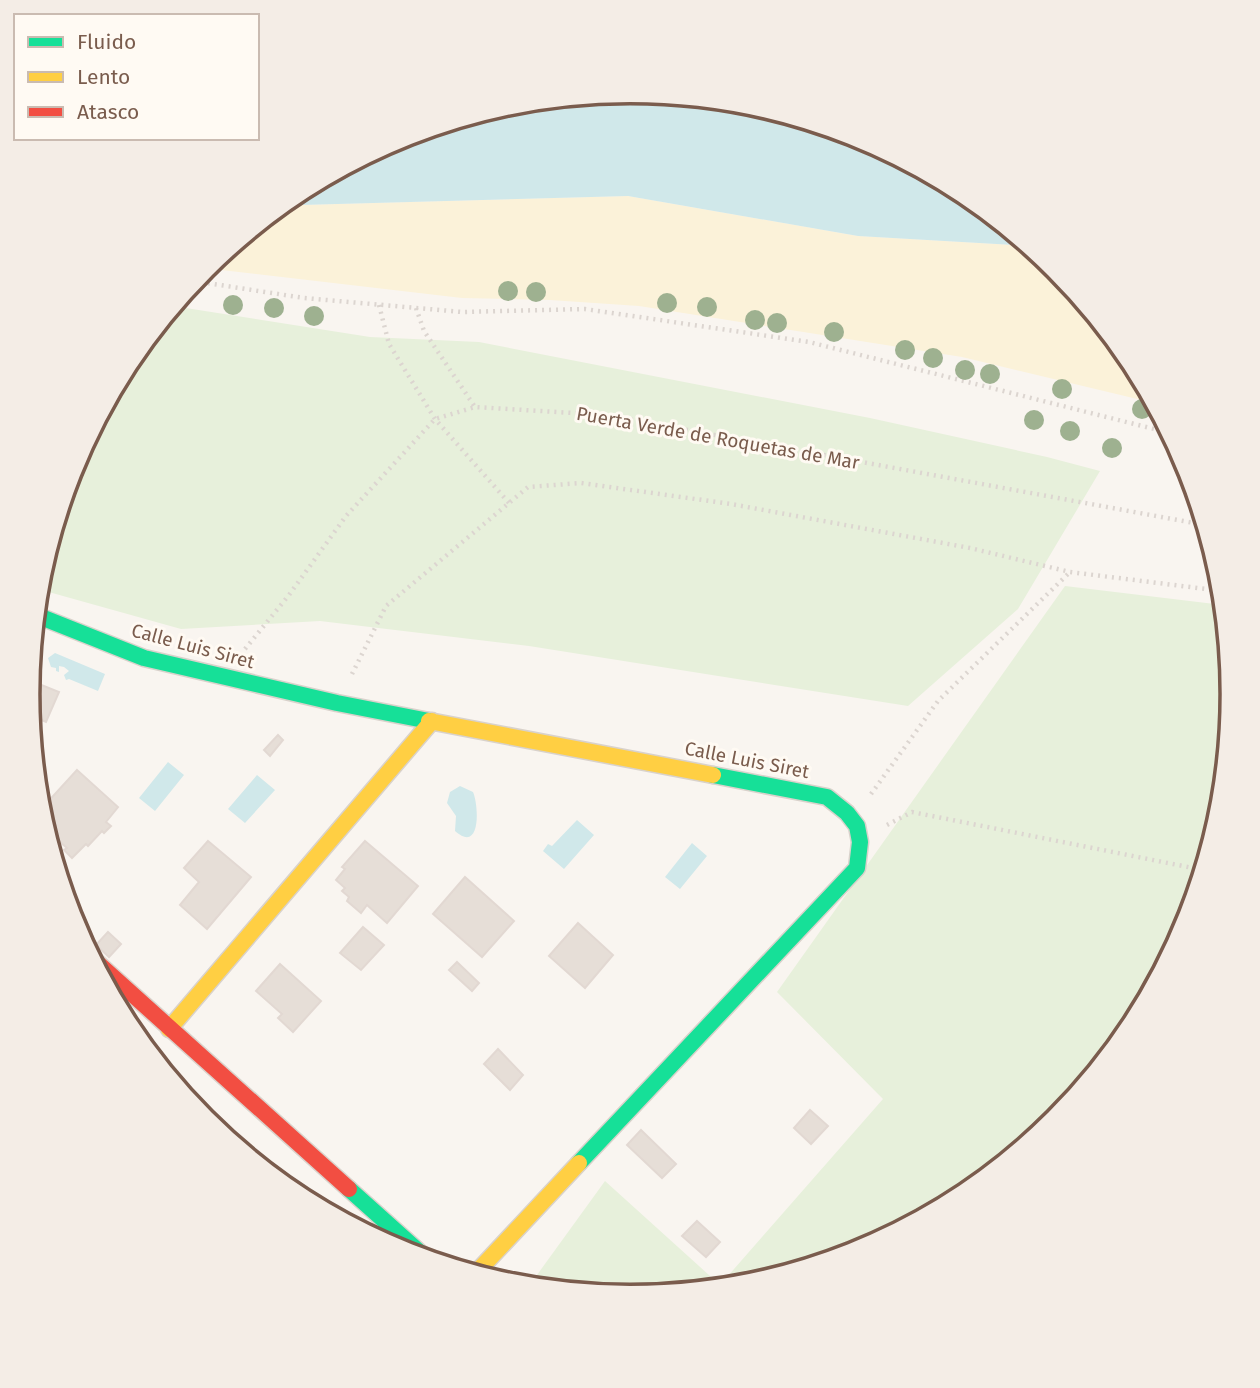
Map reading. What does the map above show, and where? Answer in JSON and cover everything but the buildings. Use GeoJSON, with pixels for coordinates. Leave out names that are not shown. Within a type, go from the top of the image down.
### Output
{"type":"FeatureCollection","features":[{"type":"Feature","properties":{"kind":"street","name":"Calle Luis Siret"},"geometry":{"type":"LineString","coordinates":[[45,619],[144,658],[223,677],[337,703],[827,797],[853,818],[862,838]]}},
{"type":"Feature","properties":{"kind":"street"},"geometry":{"type":"LineString","coordinates":[[169,1029],[432,721]]}},
{"type":"Feature","properties":{"kind":"street"},"geometry":{"type":"LineString","coordinates":[[483,1265],[857,869],[862,838]]}},
{"type":"Feature","properties":{"kind":"street"},"geometry":{"type":"LineString","coordinates":[[113,977],[405,1239]]}},
{"type":"Feature","properties":{"kind":"path"},"geometry":{"type":"LineString","coordinates":[[207,283],[304,298],[462,312],[585,309],[809,342],[1157,430]]}},
{"type":"Feature","properties":{"kind":"path"},"geometry":{"type":"LineString","coordinates":[[379,304],[389,344],[435,419],[509,503]]}},
{"type":"Feature","properties":{"kind":"path"},"geometry":{"type":"LineString","coordinates":[[416,308],[424,331],[475,407]]}},
{"type":"Feature","properties":{"kind":"path","name":"Puerta Verde de Roquetas de Mar"},"geometry":{"type":"LineString","coordinates":[[435,419],[475,407],[606,415],[1194,523]]}},
{"type":"Feature","properties":{"kind":"path"},"geometry":{"type":"LineString","coordinates":[[223,677],[289,595],[346,516],[435,419]]}},
{"type":"Feature","properties":{"kind":"path"},"geometry":{"type":"LineString","coordinates":[[337,703],[386,606],[528,487],[581,483],[731,504],[944,543],[1070,572],[1210,589]]}},
{"type":"Feature","properties":{"kind":"path"},"geometry":{"type":"LineString","coordinates":[[853,818],[938,701],[1070,572]]}},
{"type":"Feature","properties":{"kind":"path"},"geometry":{"type":"LineString","coordinates":[[862,838],[912,811],[1193,868]]}},
{"type":"Feature","properties":{"kind":"green space"},"geometry":{"type":"Polygon","coordinates":[[[185,308],[370,337],[479,342],[870,418],[1100,471],[1018,609],[908,706],[529,646],[320,621],[181,629],[50,592],[60,541],[85,468],[101,433],[140,366],[185,308]]]}},
{"type":"Feature","properties":{"kind":"green space"},"geometry":{"type":"Polygon","coordinates":[[[1065,586],[1213,604],[1220,694],[1218,733],[1215,771],[1200,847],[1175,920],[1159,955],[1141,989],[1098,1053],[1047,1111],[1019,1137],[989,1162],[925,1205],[856,1239],[820,1252],[783,1264],[729,1275],[883,1099],[777,992],[1065,586]]]}},
{"type":"Feature","properties":{"kind":"green space"},"geometry":{"type":"Polygon","coordinates":[[[605,1181],[712,1278],[630,1284],[536,1276],[605,1181]]]}},
{"type":"Feature","properties":{"kind":"sand"},"geometry":{"type":"Polygon","coordinates":[[[628,196],[858,236],[1012,245],[1073,305],[1098,335],[1142,400],[962,357],[639,306],[462,298],[221,270],[271,226],[301,205],[628,196]]]}},
{"type":"Feature","properties":{"kind":"water"},"geometry":{"type":"Polygon","coordinates":[[[630,104],[669,106],[707,109],[783,124],[856,149],[925,183],[989,226],[1012,245],[858,236],[628,196],[301,205],[369,165],[404,149],[477,124],[553,109],[630,104]]]}},
{"type":"Feature","properties":{"kind":"water"},"geometry":{"type":"Polygon","coordinates":[[[55,653],[105,674],[98,691],[66,680],[64,675],[69,671],[64,667],[59,666],[59,672],[51,667],[48,658],[55,653]]]}},
{"type":"Feature","properties":{"kind":"water"},"geometry":{"type":"Polygon","coordinates":[[[168,762],[184,775],[155,811],[139,798],[168,762]]]}},
{"type":"Feature","properties":{"kind":"water"},"geometry":{"type":"Polygon","coordinates":[[[257,775],[275,790],[245,823],[228,809],[257,775]]]}},
{"type":"Feature","properties":{"kind":"water"},"geometry":{"type":"Polygon","coordinates":[[[460,786],[473,792],[475,799],[476,825],[470,837],[463,837],[455,831],[456,816],[447,803],[450,792],[460,786]]]}},
{"type":"Feature","properties":{"kind":"water"},"geometry":{"type":"Polygon","coordinates":[[[577,820],[594,835],[564,869],[543,851],[548,844],[552,846],[577,820]]]}},
{"type":"Feature","properties":{"kind":"water"},"geometry":{"type":"Polygon","coordinates":[[[692,843],[707,856],[680,889],[665,877],[692,843]]]}},
{"type":"Feature","properties":{"kind":"traffic: fast"},"geometry":{"type":"LineString","coordinates":[[45,619],[144,658],[337,703],[429,721]]}},
{"type":"Feature","properties":{"kind":"traffic: fast"},"geometry":{"type":"LineString","coordinates":[[579,1163],[857,868],[860,842],[857,826],[847,813],[827,797],[713,775]]}},
{"type":"Feature","properties":{"kind":"traffic: fast"},"geometry":{"type":"LineString","coordinates":[[349,1189],[405,1239]]}},
{"type":"Feature","properties":{"kind":"traffic: slow"},"geometry":{"type":"LineString","coordinates":[[429,721],[713,775]]}},
{"type":"Feature","properties":{"kind":"traffic: slow"},"geometry":{"type":"LineString","coordinates":[[169,1029],[432,721]]}},
{"type":"Feature","properties":{"kind":"traffic: slow"},"geometry":{"type":"LineString","coordinates":[[483,1265],[579,1163]]}},
{"type":"Feature","properties":{"kind":"traffic: jam"},"geometry":{"type":"LineString","coordinates":[[112,976],[349,1189]]}}]}
